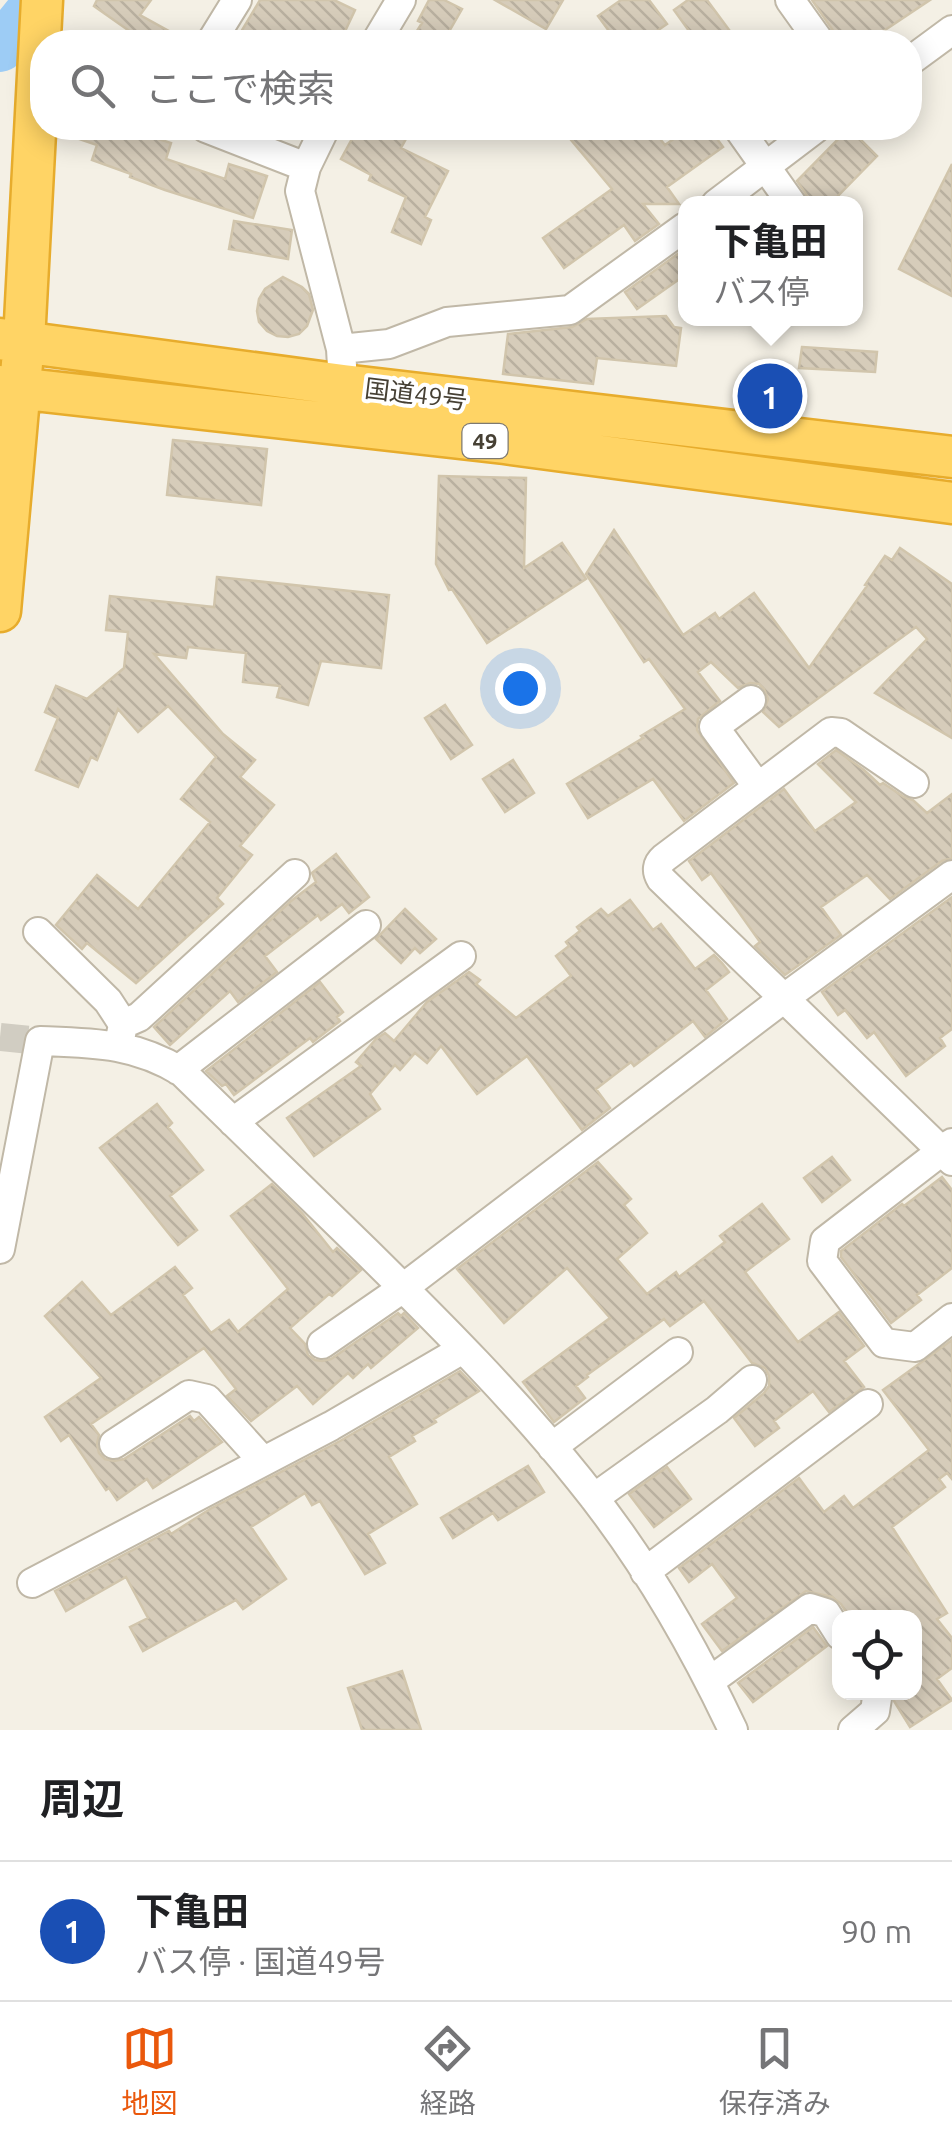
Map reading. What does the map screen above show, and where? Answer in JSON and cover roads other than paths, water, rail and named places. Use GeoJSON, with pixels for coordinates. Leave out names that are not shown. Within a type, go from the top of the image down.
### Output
{"type":"FeatureCollection","features":[{"type":"Feature","properties":{"kind":"highway"},"geometry":{"type":"LineString","coordinates":[[39,30],[42,0]]}},
{"type":"Feature","properties":{"kind":"highway"},"geometry":{"type":"LineString","coordinates":[[0,611],[9,387],[30,136]]}},
{"type":"Feature","properties":{"kind":"highway","name":"国道49号"},"geometry":{"type":"LineString","coordinates":[[12,340],[342,367],[952,457]]}},
{"type":"Feature","properties":{"kind":"highway","name":"国道49号"},"geometry":{"type":"LineString","coordinates":[[9,387],[504,443],[952,503]]}},
{"type":"Feature","properties":{"kind":"street"},"geometry":{"type":"LineString","coordinates":[[218,30],[237,0]]}},
{"type":"Feature","properties":{"kind":"street"},"geometry":{"type":"LineString","coordinates":[[383,30],[401,0]]}},
{"type":"Feature","properties":{"kind":"street"},"geometry":{"type":"LineString","coordinates":[[790,0],[811,30]]}},
{"type":"Feature","properties":{"kind":"street"},"geometry":{"type":"LineString","coordinates":[[922,52],[952,30]]}},
{"type":"Feature","properties":{"kind":"street"},"geometry":{"type":"LineString","coordinates":[[237,140],[306,167]]}},
{"type":"Feature","properties":{"kind":"street"},"geometry":{"type":"LineString","coordinates":[[319,140],[300,191],[342,367],[446,322],[570,310],[678,231]]}},
{"type":"Feature","properties":{"kind":"street"},"geometry":{"type":"LineString","coordinates":[[747,140],[787,196]]}},
{"type":"Feature","properties":{"kind":"street"},"geometry":{"type":"LineString","coordinates":[[727,196],[801,140]]}},
{"type":"Feature","properties":{"kind":"street"},"geometry":{"type":"LineString","coordinates":[[752,700],[714,728],[758,787]]}},
{"type":"Feature","properties":{"kind":"street"},"geometry":{"type":"LineString","coordinates":[[914,782],[841,733],[831,732],[659,862],[658,871],[661,879],[783,1000],[949,1151],[825,1241],[822,1261],[884,1344],[915,1347],[952,1318]]}},
{"type":"Feature","properties":{"kind":"street"},"geometry":{"type":"LineString","coordinates":[[0,1250],[40,1041],[92,1042],[121,1036],[295,874]]}},
{"type":"Feature","properties":{"kind":"street"},"geometry":{"type":"LineString","coordinates":[[322,1344],[403,1288],[952,876]]}},
{"type":"Feature","properties":{"kind":"street"},"geometry":{"type":"LineString","coordinates":[[178,1070],[366,925]]}},
{"type":"Feature","properties":{"kind":"street"},"geometry":{"type":"LineString","coordinates":[[38,932],[108,1000],[121,1036],[178,1070],[403,1288],[508,1396],[594,1498],[646,1572],[677,1621],[733,1730]]}},
{"type":"Feature","properties":{"kind":"street"},"geometry":{"type":"LineString","coordinates":[[233,1122],[461,956]]}},
{"type":"Feature","properties":{"kind":"street"},"geometry":{"type":"LineString","coordinates":[[32,1583],[331,1426],[462,1349]]}},
{"type":"Feature","properties":{"kind":"street"},"geometry":{"type":"LineString","coordinates":[[552,1447],[678,1352]]}},
{"type":"Feature","properties":{"kind":"street"},"geometry":{"type":"LineString","coordinates":[[594,1498],[717,1410],[752,1380]]}},
{"type":"Feature","properties":{"kind":"street"},"geometry":{"type":"LineString","coordinates":[[114,1444],[190,1395],[208,1398],[263,1462]]}},
{"type":"Feature","properties":{"kind":"street"},"geometry":{"type":"LineString","coordinates":[[646,1572],[868,1404]]}},
{"type":"Feature","properties":{"kind":"street"},"geometry":{"type":"LineString","coordinates":[[710,1682],[810,1608],[826,1613],[832,1623]]}},
{"type":"Feature","properties":{"kind":"street"},"geometry":{"type":"LineString","coordinates":[[853,1730],[874,1711],[877,1700]]}},
{"type":"Feature","properties":{"kind":"waterway"},"geometry":{"type":"LineString","coordinates":[[0,48],[39,0]]}},
{"type":"Feature","properties":{"kind":"tunnel"},"geometry":{"type":"LineString","coordinates":[[0,1037],[40,1041]]}},
{"type":"Feature","properties":{"kind":"place","name":"下亀田"},"geometry":{"type":"Point","coordinates":[770,396]}}]}
